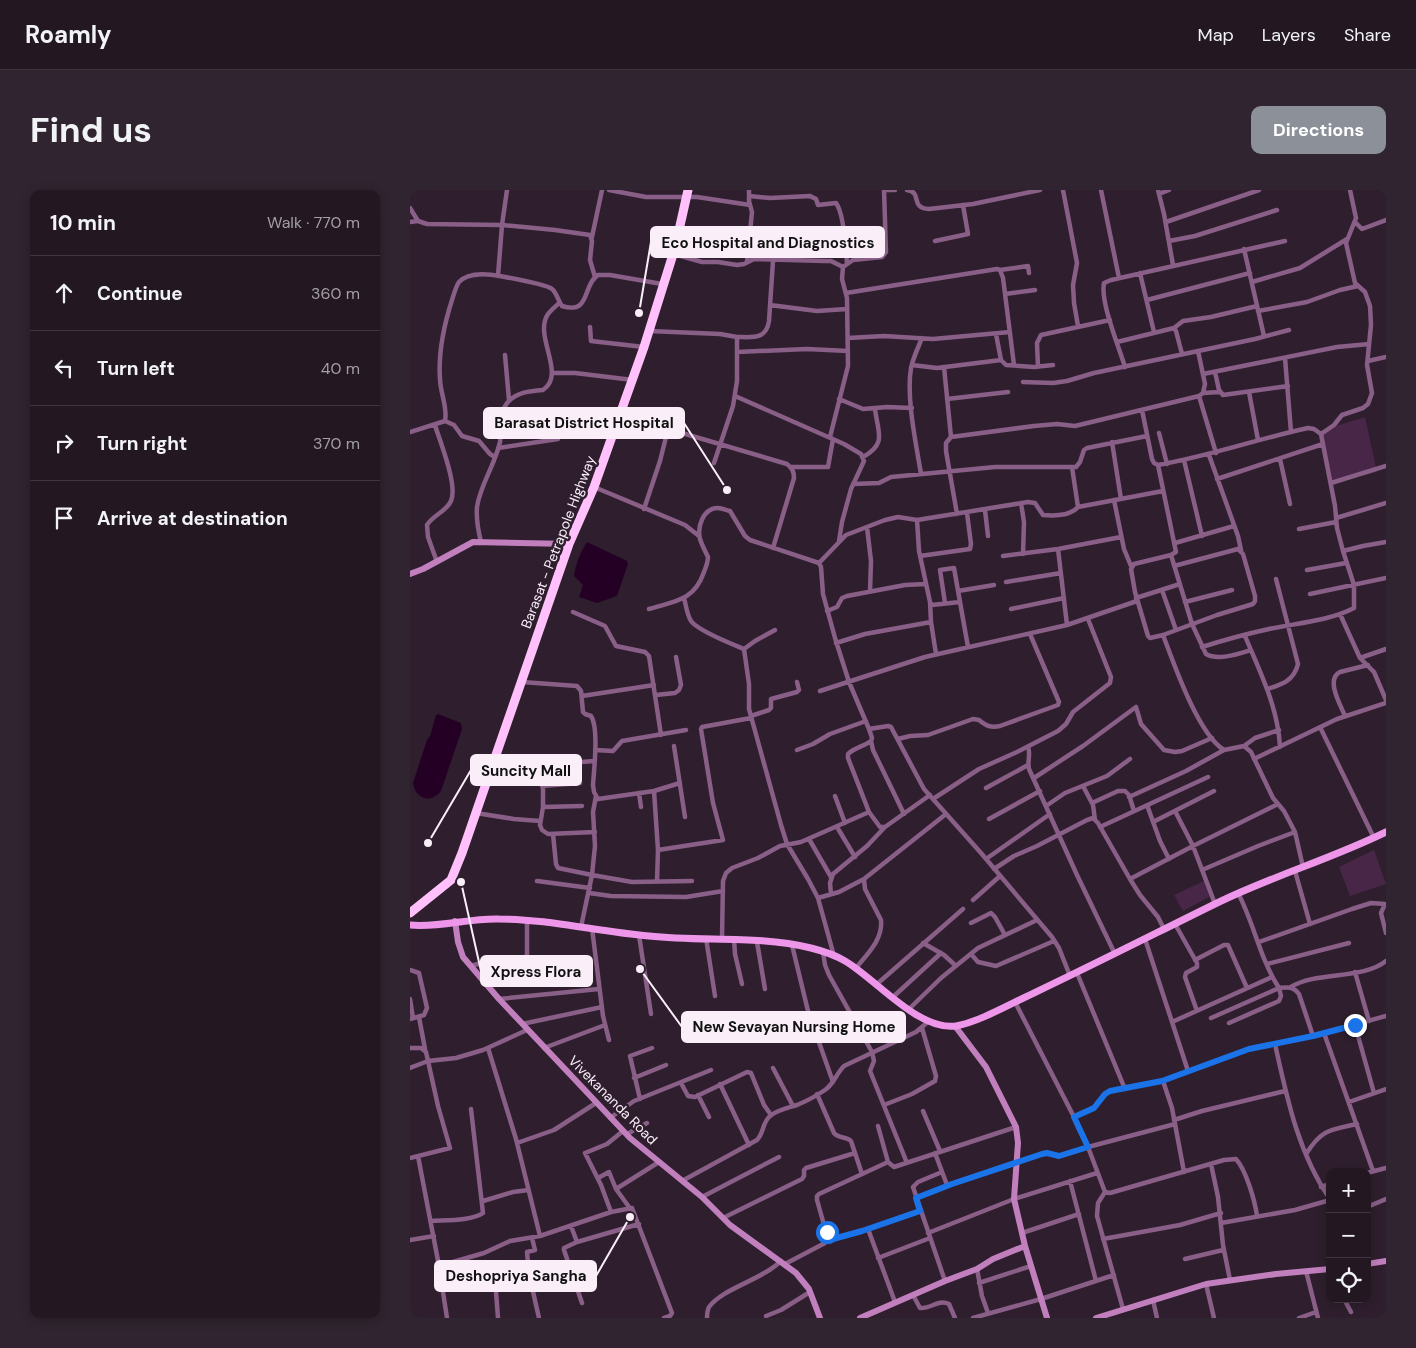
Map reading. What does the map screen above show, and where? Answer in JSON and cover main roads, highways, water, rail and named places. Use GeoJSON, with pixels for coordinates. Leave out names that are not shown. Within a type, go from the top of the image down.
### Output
{"type":"FeatureCollection","features":[{"type":"Feature","properties":{"kind":"highway","name":"Barasat - Petrapole Highway"},"geometry":{"type":"LineString","coordinates":[[410,913],[451,880],[462,853],[569,544],[594,487],[633,380],[672,254],[687,194]]}},
{"type":"Feature","properties":{"kind":"main road"},"geometry":{"type":"LineString","coordinates":[[410,925],[430,925],[481,918],[527,920],[639,935],[675,938],[722,938],[792,945],[834,956],[856,968],[909,1009],[928,1021],[955,1026],[972,1021],[1077,973],[1238,893],[1386,833]]}},
{"type":"Feature","properties":{"kind":"place","name":"Eco Hospital and Diagnostics"},"geometry":{"type":"Point","coordinates":[639,313]}},
{"type":"Feature","properties":{"kind":"place","name":"Barasat District Hospital"},"geometry":{"type":"Point","coordinates":[727,490]}},
{"type":"Feature","properties":{"kind":"place","name":"Suncity Mall"},"geometry":{"type":"Point","coordinates":[428,843]}},
{"type":"Feature","properties":{"kind":"place","name":"Xpress Flora"},"geometry":{"type":"Point","coordinates":[461,882]}},
{"type":"Feature","properties":{"kind":"place","name":"New Sevayan Nursing Home"},"geometry":{"type":"Point","coordinates":[640,969]}},
{"type":"Feature","properties":{"kind":"place","name":"Deshopriya Sangha"},"geometry":{"type":"Point","coordinates":[630,1217]}}]}
